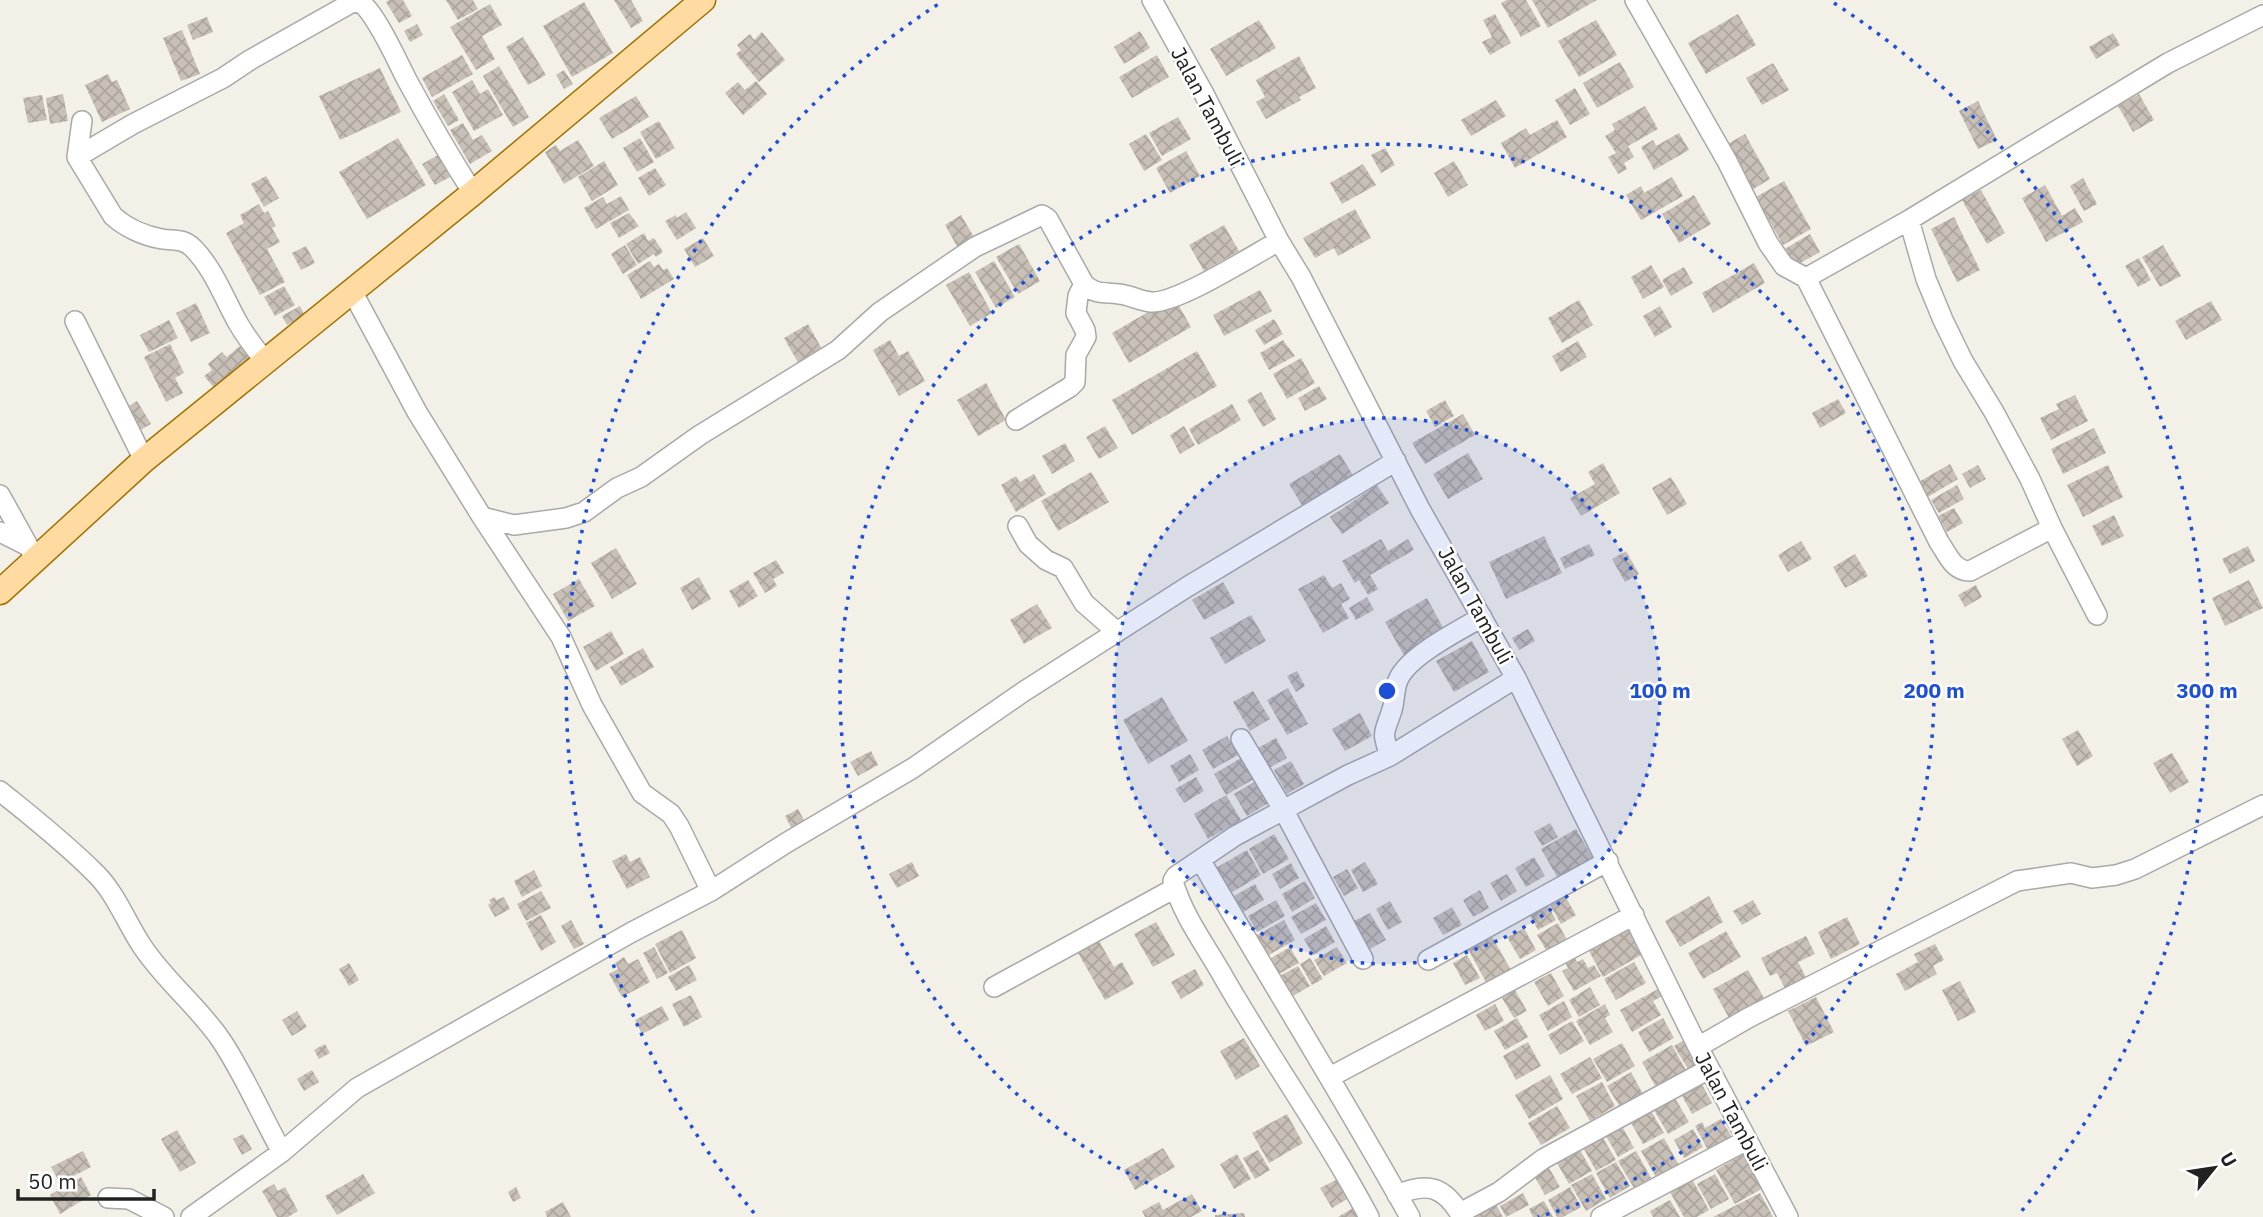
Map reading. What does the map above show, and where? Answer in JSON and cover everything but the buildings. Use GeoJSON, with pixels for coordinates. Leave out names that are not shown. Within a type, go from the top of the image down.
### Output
{"type":"FeatureCollection","features":[{"type":"Feature","properties":{"kind":"main road"},"geometry":{"type":"LineString","coordinates":[[0,592],[32,553],[267,363],[703,0]]}},
{"type":"Feature","properties":{"kind":"street","name":"Jalan Tambuli"},"geometry":{"type":"LineString","coordinates":[[1152,0],[1203,92],[1279,241],[1301,277],[1396,461],[1516,678],[1698,1046],[1788,1217]]}},
{"type":"Feature","properties":{"kind":"street"},"geometry":{"type":"LineString","coordinates":[[1635,0],[1727,161],[1768,243],[1784,266],[1806,278],[1940,542],[1955,566],[1962,571],[1970,571],[2052,528]]}},
{"type":"Feature","properties":{"kind":"street"},"geometry":{"type":"LineString","coordinates":[[77,157],[133,124],[223,78],[351,3],[360,2],[368,10],[394,52],[406,79],[473,193]]}},
{"type":"Feature","properties":{"kind":"street"},"geometry":{"type":"LineString","coordinates":[[1806,278],[1909,220],[2156,69],[2263,15]]}},
{"type":"Feature","properties":{"kind":"street"},"geometry":{"type":"LineString","coordinates":[[82,121],[77,157],[102,199],[121,223],[163,239],[180,240],[193,248],[209,270],[251,345],[267,363]]}},
{"type":"Feature","properties":{"kind":"street"},"geometry":{"type":"LineString","coordinates":[[482,517],[514,525],[566,519],[584,512],[617,488],[641,477],[700,435],[838,350],[880,312],[964,254],[1042,215],[1048,219],[1084,284],[1097,292],[1132,295],[1151,302],[1205,283],[1279,241]]}},
{"type":"Feature","properties":{"kind":"street"},"geometry":{"type":"LineString","coordinates":[[1909,220],[1926,279],[1943,320],[1963,361],[2031,479],[2052,528],[2097,615]]}},
{"type":"Feature","properties":{"kind":"street"},"geometry":{"type":"LineString","coordinates":[[1016,420],[1074,382],[1076,355],[1086,337],[1076,313],[1076,303],[1084,284]]}},
{"type":"Feature","properties":{"kind":"street"},"geometry":{"type":"LineString","coordinates":[[352,291],[417,412],[561,637],[592,705],[642,793],[671,814],[711,891]]}},
{"type":"Feature","properties":{"kind":"street"},"geometry":{"type":"LineString","coordinates":[[75,321],[144,460]]}},
{"type":"Feature","properties":{"kind":"street"},"geometry":{"type":"LineString","coordinates":[[191,1217],[282,1152],[357,1088],[632,932],[711,891],[913,768],[1023,692],[1186,587],[1396,461]]}},
{"type":"Feature","properties":{"kind":"street"},"geometry":{"type":"LineString","coordinates":[[0,495],[32,553]]}},
{"type":"Feature","properties":{"kind":"street"},"geometry":{"type":"LineString","coordinates":[[1018,526],[1028,544],[1046,560],[1063,568],[1084,603],[1116,632]]}},
{"type":"Feature","properties":{"kind":"street"},"geometry":{"type":"LineString","coordinates":[[0,532],[32,553]]}},
{"type":"Feature","properties":{"kind":"street"},"geometry":{"type":"LineString","coordinates":[[1390,756],[1383,735],[1398,678],[1409,665],[1482,617]]}},
{"type":"Feature","properties":{"kind":"street"},"geometry":{"type":"LineString","coordinates":[[1369,1217],[1334,1155],[1245,1016],[1183,906],[1173,881],[1176,876],[1235,836],[1348,775],[1390,756],[1516,678]]}},
{"type":"Feature","properties":{"kind":"street"},"geometry":{"type":"LineString","coordinates":[[1241,739],[1284,811],[1363,959]]}},
{"type":"Feature","properties":{"kind":"street"},"geometry":{"type":"LineString","coordinates":[[0,791],[45,827],[102,881],[143,947],[175,990],[204,1017],[235,1062],[282,1152]]}},
{"type":"Feature","properties":{"kind":"street"},"geometry":{"type":"LineString","coordinates":[[1698,1046],[2017,881],[2071,873],[2091,878],[2116,875],[2135,869],[2263,805]]}},
{"type":"Feature","properties":{"kind":"street"},"geometry":{"type":"LineString","coordinates":[[1201,861],[1410,1217]]}},
{"type":"Feature","properties":{"kind":"street"},"geometry":{"type":"LineString","coordinates":[[1428,960],[1608,861]]}},
{"type":"Feature","properties":{"kind":"street"},"geometry":{"type":"LineString","coordinates":[[994,986],[1175,888]]}},
{"type":"Feature","properties":{"kind":"street"},"geometry":{"type":"LineString","coordinates":[[1330,1077],[1634,915]]}},
{"type":"Feature","properties":{"kind":"street"},"geometry":{"type":"LineString","coordinates":[[1397,1195],[1411,1188],[1426,1186],[1445,1196],[1461,1215],[1499,1192],[1543,1159],[1710,1069]]}},
{"type":"Feature","properties":{"kind":"street"},"geometry":{"type":"LineString","coordinates":[[1601,1217],[1747,1140]]}},
{"type":"Feature","properties":{"kind":"street"},"geometry":{"type":"LineString","coordinates":[[108,1198],[129,1199],[164,1217]]}}]}
